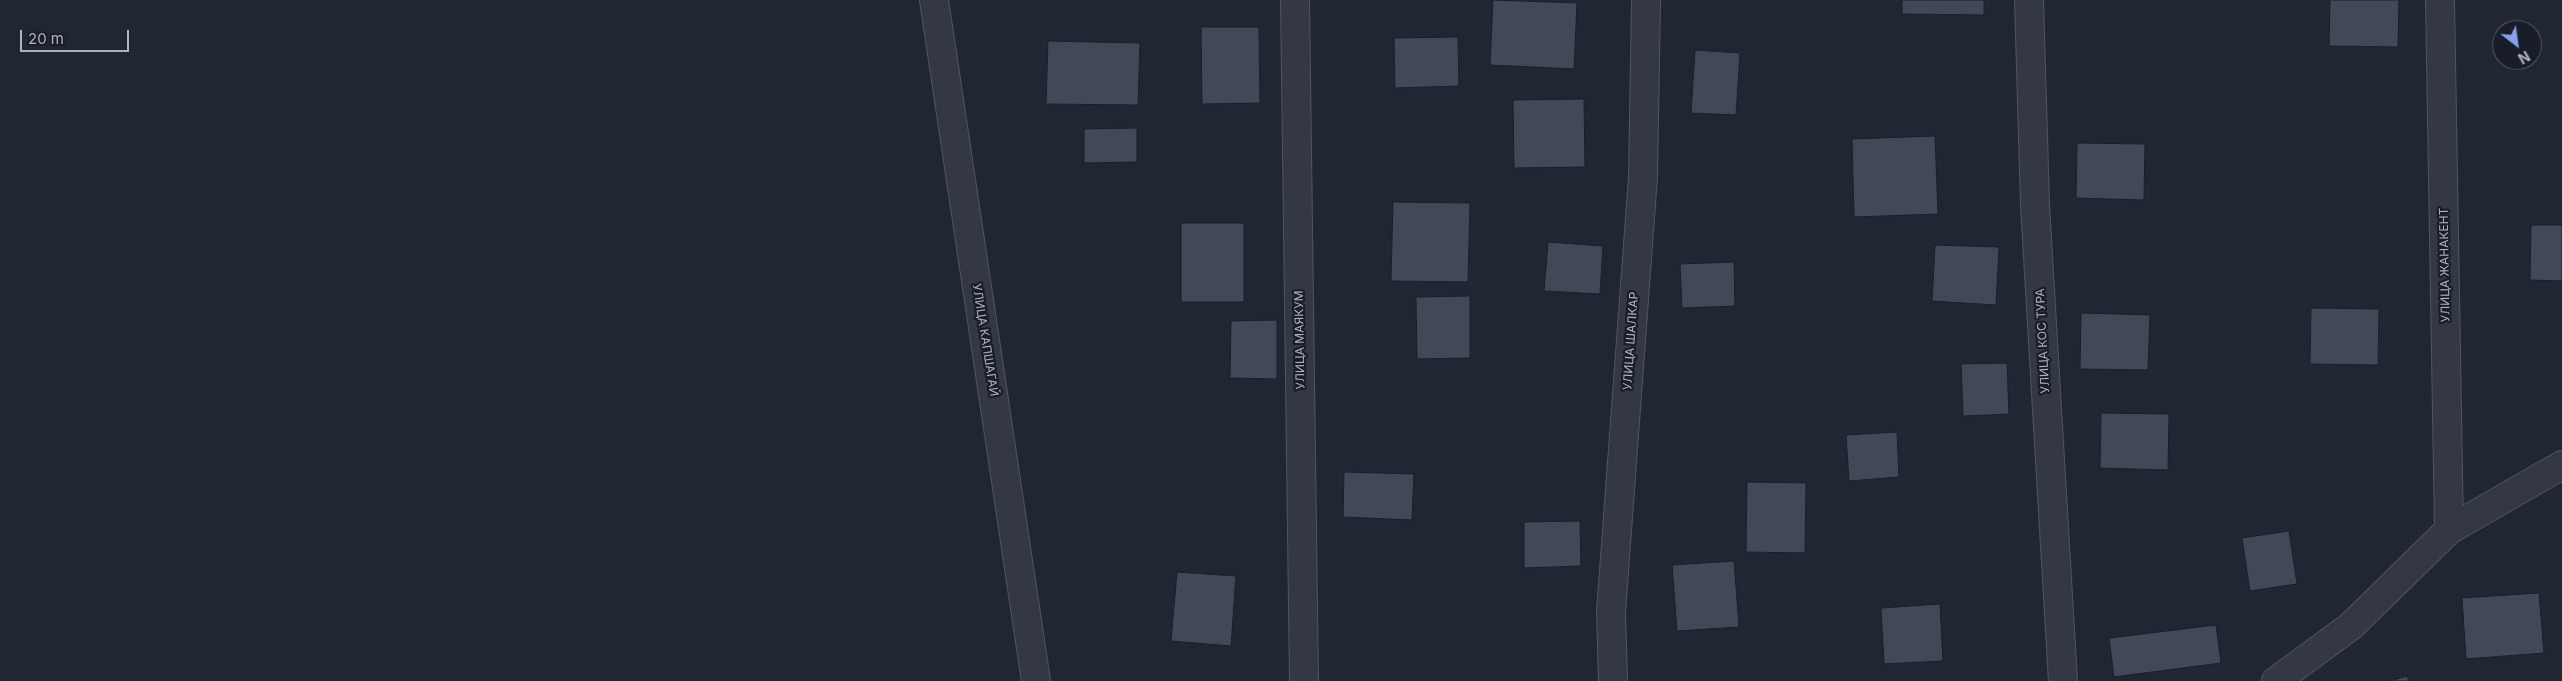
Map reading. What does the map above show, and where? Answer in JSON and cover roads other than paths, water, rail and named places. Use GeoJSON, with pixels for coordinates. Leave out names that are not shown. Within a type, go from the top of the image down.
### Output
{"type":"FeatureCollection","features":[{"type":"Feature","properties":{"kind":"street","name":"УЛИЦА КАПШАГАЙ"},"geometry":{"type":"LineString","coordinates":[[934,0],[1036,681]]}},
{"type":"Feature","properties":{"kind":"street","name":"УЛИЦА МАЯКУМ"},"geometry":{"type":"LineString","coordinates":[[1295,0],[1304,681]]}},
{"type":"Feature","properties":{"kind":"street","name":"УЛИЦА ШАЛКАР"},"geometry":{"type":"LineString","coordinates":[[1613,681],[1611,612],[1643,177],[1646,0]]}},
{"type":"Feature","properties":{"kind":"street","name":"УЛИЦА КОС ТУРА"},"geometry":{"type":"LineString","coordinates":[[2029,0],[2035,204],[2063,681]]}},
{"type":"Feature","properties":{"kind":"street","name":"УЛИЦА ЖАНАКЕНТ"},"geometry":{"type":"LineString","coordinates":[[2440,0],[2449,530]]}},
{"type":"Feature","properties":{"kind":"street"},"geometry":{"type":"LineString","coordinates":[[2276,681],[2351,626],[2449,530],[2562,465]]}}]}
